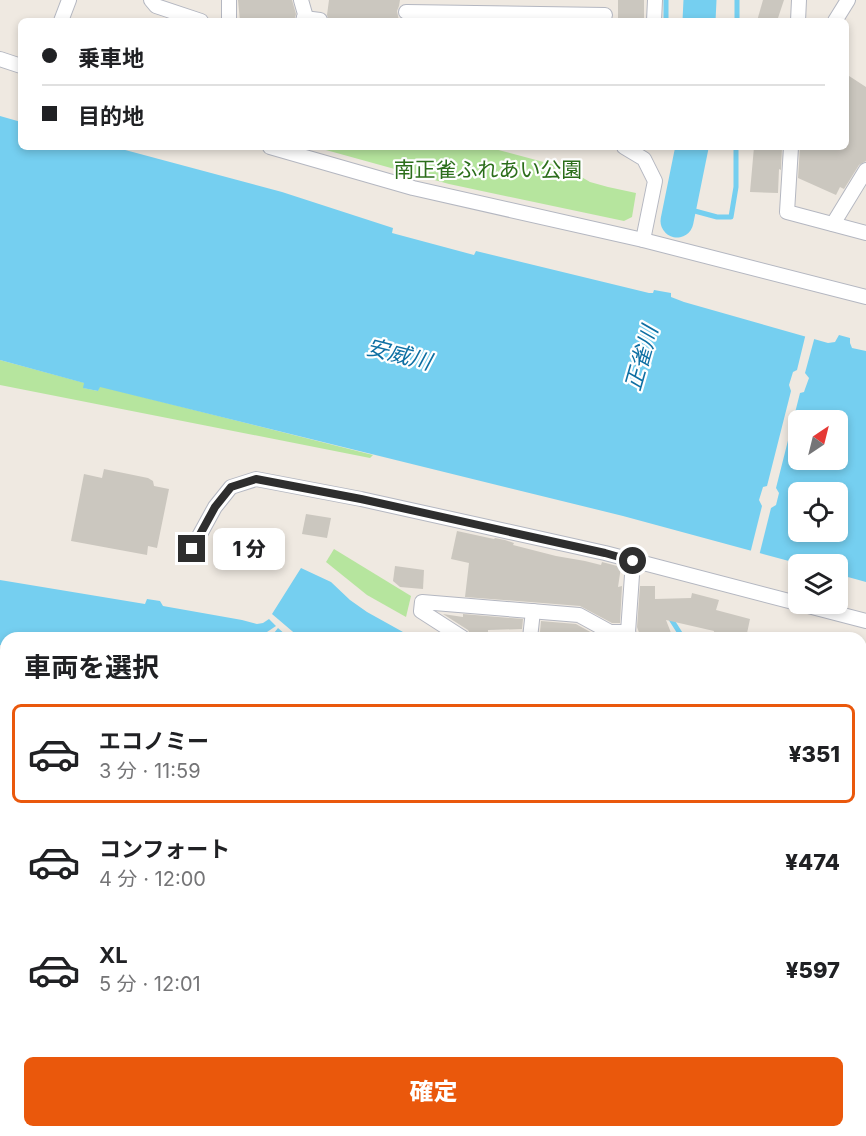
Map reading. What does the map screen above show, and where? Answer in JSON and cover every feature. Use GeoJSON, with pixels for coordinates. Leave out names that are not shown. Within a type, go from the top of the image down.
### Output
{"type":"FeatureCollection","features":[{"type":"Feature","properties":{"kind":"street"},"geometry":{"type":"LineString","coordinates":[[63,18],[69,0]]}},
{"type":"Feature","properties":{"kind":"street"},"geometry":{"type":"LineString","coordinates":[[151,0],[156,6],[192,18]]}},
{"type":"Feature","properties":{"kind":"street"},"geometry":{"type":"LineString","coordinates":[[229,0],[229,18]]}},
{"type":"Feature","properties":{"kind":"street"},"geometry":{"type":"LineString","coordinates":[[301,0],[304,18]]}},
{"type":"Feature","properties":{"kind":"street"},"geometry":{"type":"LineString","coordinates":[[406,11],[605,18],[605,0]]}},
{"type":"Feature","properties":{"kind":"street"},"geometry":{"type":"LineString","coordinates":[[654,18],[655,0]]}},
{"type":"Feature","properties":{"kind":"street"},"geometry":{"type":"LineString","coordinates":[[798,18],[799,0]]}},
{"type":"Feature","properties":{"kind":"street"},"geometry":{"type":"LineString","coordinates":[[837,18],[848,0]]}},
{"type":"Feature","properties":{"kind":"street"},"geometry":{"type":"LineString","coordinates":[[0,59],[18,65]]}},
{"type":"Feature","properties":{"kind":"street"},"geometry":{"type":"LineString","coordinates":[[280,150],[413,188],[643,240],[866,297]]}},
{"type":"Feature","properties":{"kind":"street"},"geometry":{"type":"LineString","coordinates":[[629,150],[644,159],[655,182],[643,240]]}},
{"type":"Feature","properties":{"kind":"street"},"geometry":{"type":"LineString","coordinates":[[791,150],[787,212],[866,233]]}},
{"type":"Feature","properties":{"kind":"street"},"geometry":{"type":"LineString","coordinates":[[833,224],[866,170]]}},
{"type":"Feature","properties":{"kind":"street"},"geometry":{"type":"LineString","coordinates":[[192,549],[215,507],[231,487],[256,479],[361,499],[605,553],[866,621]]}},
{"type":"Feature","properties":{"kind":"street"},"geometry":{"type":"LineString","coordinates":[[629,632],[633,561]]}},
{"type":"Feature","properties":{"kind":"street"},"geometry":{"type":"LineString","coordinates":[[454,632],[421,610],[422,602],[579,615],[610,632]]}},
{"type":"Feature","properties":{"kind":"street"},"geometry":{"type":"LineString","coordinates":[[531,632],[533,611]]}},
{"type":"Feature","properties":{"kind":"green space","name":"南正雀ふれあい公園"},"geometry":{"type":"Polygon","coordinates":[[[326,150],[498,150],[566,168],[590,182],[636,193],[632,217],[624,221],[449,184],[326,150]]]}},
{"type":"Feature","properties":{"kind":"green space"},"geometry":{"type":"Polygon","coordinates":[[[0,360],[85,383],[84,388],[98,391],[99,386],[373,455],[370,458],[0,385],[0,360]]]}},
{"type":"Feature","properties":{"kind":"green space"},"geometry":{"type":"Polygon","coordinates":[[[334,549],[411,596],[406,617],[367,595],[326,562],[334,549]]]}},
{"type":"Feature","properties":{"kind":"water","name":"安威川"},"geometry":{"type":"Polygon","coordinates":[[[0,116],[18,121],[18,150],[125,150],[282,192],[393,228],[392,233],[474,255],[476,251],[649,293],[653,293],[654,290],[671,293],[671,297],[684,302],[828,343],[835,342],[839,335],[850,338],[852,348],[866,351],[866,582],[848,577],[848,554],[788,554],[788,561],[623,516],[100,387],[98,391],[83,388],[84,383],[0,360],[0,116]]]}},
{"type":"Feature","properties":{"kind":"water"},"geometry":{"type":"Polygon","coordinates":[[[301,568],[331,582],[367,612],[403,632],[293,632],[272,614],[301,568]]]}},
{"type":"Feature","properties":{"kind":"water"},"geometry":{"type":"Polygon","coordinates":[[[0,580],[145,604],[147,599],[160,601],[163,606],[257,624],[269,619],[276,626],[267,632],[0,632],[0,580]]]}},
{"type":"Feature","properties":{"kind":"pier"},"geometry":{"type":"Polygon","coordinates":[[[806,333],[815,336],[805,373],[809,378],[804,392],[800,393],[796,410],[788,410],[788,440],[776,488],[779,493],[776,505],[771,508],[759,556],[750,554],[762,506],[759,500],[763,487],[767,486],[791,391],[789,385],[793,372],[797,370],[806,333]]]}},
{"type":"Feature","properties":{"kind":"building"},"geometry":{"type":"Polygon","coordinates":[[[238,0],[292,0],[296,14],[295,18],[240,18],[238,0]]]}},
{"type":"Feature","properties":{"kind":"building"},"geometry":{"type":"Polygon","coordinates":[[[329,0],[400,0],[397,11],[398,18],[328,18],[329,0]]]}},
{"type":"Feature","properties":{"kind":"building"},"geometry":{"type":"Polygon","coordinates":[[[618,0],[644,0],[644,18],[618,18],[618,0]]]}},
{"type":"Feature","properties":{"kind":"building"},"geometry":{"type":"Polygon","coordinates":[[[763,0],[784,0],[778,18],[758,18],[763,0]]]}},
{"type":"Feature","properties":{"kind":"building"},"geometry":{"type":"Polygon","coordinates":[[[849,76],[866,87],[866,161],[859,165],[844,189],[840,187],[836,195],[798,178],[800,150],[849,150],[849,76]]]}},
{"type":"Feature","properties":{"kind":"building"},"geometry":{"type":"Polygon","coordinates":[[[754,150],[782,150],[778,193],[750,192],[754,150]]]}},
{"type":"Feature","properties":{"kind":"building"},"geometry":{"type":"Polygon","coordinates":[[[104,469],[148,478],[153,481],[154,486],[169,489],[157,548],[148,546],[147,555],[71,541],[84,474],[102,478],[104,469]]]}},
{"type":"Feature","properties":{"kind":"building"},"geometry":{"type":"Polygon","coordinates":[[[306,514],[331,518],[327,538],[302,534],[306,514]]]}},
{"type":"Feature","properties":{"kind":"building"},"geometry":{"type":"Polygon","coordinates":[[[457,531],[505,540],[514,543],[513,545],[556,556],[621,567],[618,587],[622,586],[620,623],[612,623],[580,606],[465,597],[469,563],[451,559],[457,531]]]}},
{"type":"Feature","properties":{"kind":"building"},"geometry":{"type":"Polygon","coordinates":[[[395,566],[424,570],[423,589],[400,587],[393,581],[395,566]]]}},
{"type":"Feature","properties":{"kind":"building"},"geometry":{"type":"Polygon","coordinates":[[[640,586],[655,586],[655,599],[691,598],[692,593],[719,600],[716,610],[750,619],[747,632],[714,632],[666,620],[671,632],[639,632],[637,627],[640,586]]]}},
{"type":"Feature","properties":{"kind":"building"},"geometry":{"type":"Polygon","coordinates":[[[443,614],[523,619],[522,629],[488,630],[488,632],[469,632],[443,614]]]}},
{"type":"Feature","properties":{"kind":"building"},"geometry":{"type":"Polygon","coordinates":[[[541,621],[576,624],[590,632],[540,632],[541,621]]]}},
{"type":"Feature","properties":{"kind":"waterway"},"geometry":{"type":"LineString","coordinates":[[666,0],[666,18]]}},
{"type":"Feature","properties":{"kind":"waterway","name":"正雀川"},"geometry":{"type":"LineString","coordinates":[[699,18],[700,0]]}},
{"type":"Feature","properties":{"kind":"waterway"},"geometry":{"type":"LineString","coordinates":[[737,0],[737,18]]}},
{"type":"Feature","properties":{"kind":"waterway","name":"正雀川"},"geometry":{"type":"LineString","coordinates":[[677,221],[691,150]]}},
{"type":"Feature","properties":{"kind":"waterway"},"geometry":{"type":"LineString","coordinates":[[680,207],[717,217],[731,217],[736,187],[736,150]]}},
{"type":"Feature","properties":{"kind":"waterway"},"geometry":{"type":"LineString","coordinates":[[671,619],[679,632]]}},
{"type":"Feature","properties":{"kind":"route"},"geometry":{"type":"LineString","coordinates":[[192,549],[215,507],[231,487],[256,479],[361,499],[633,561]]}}]}
